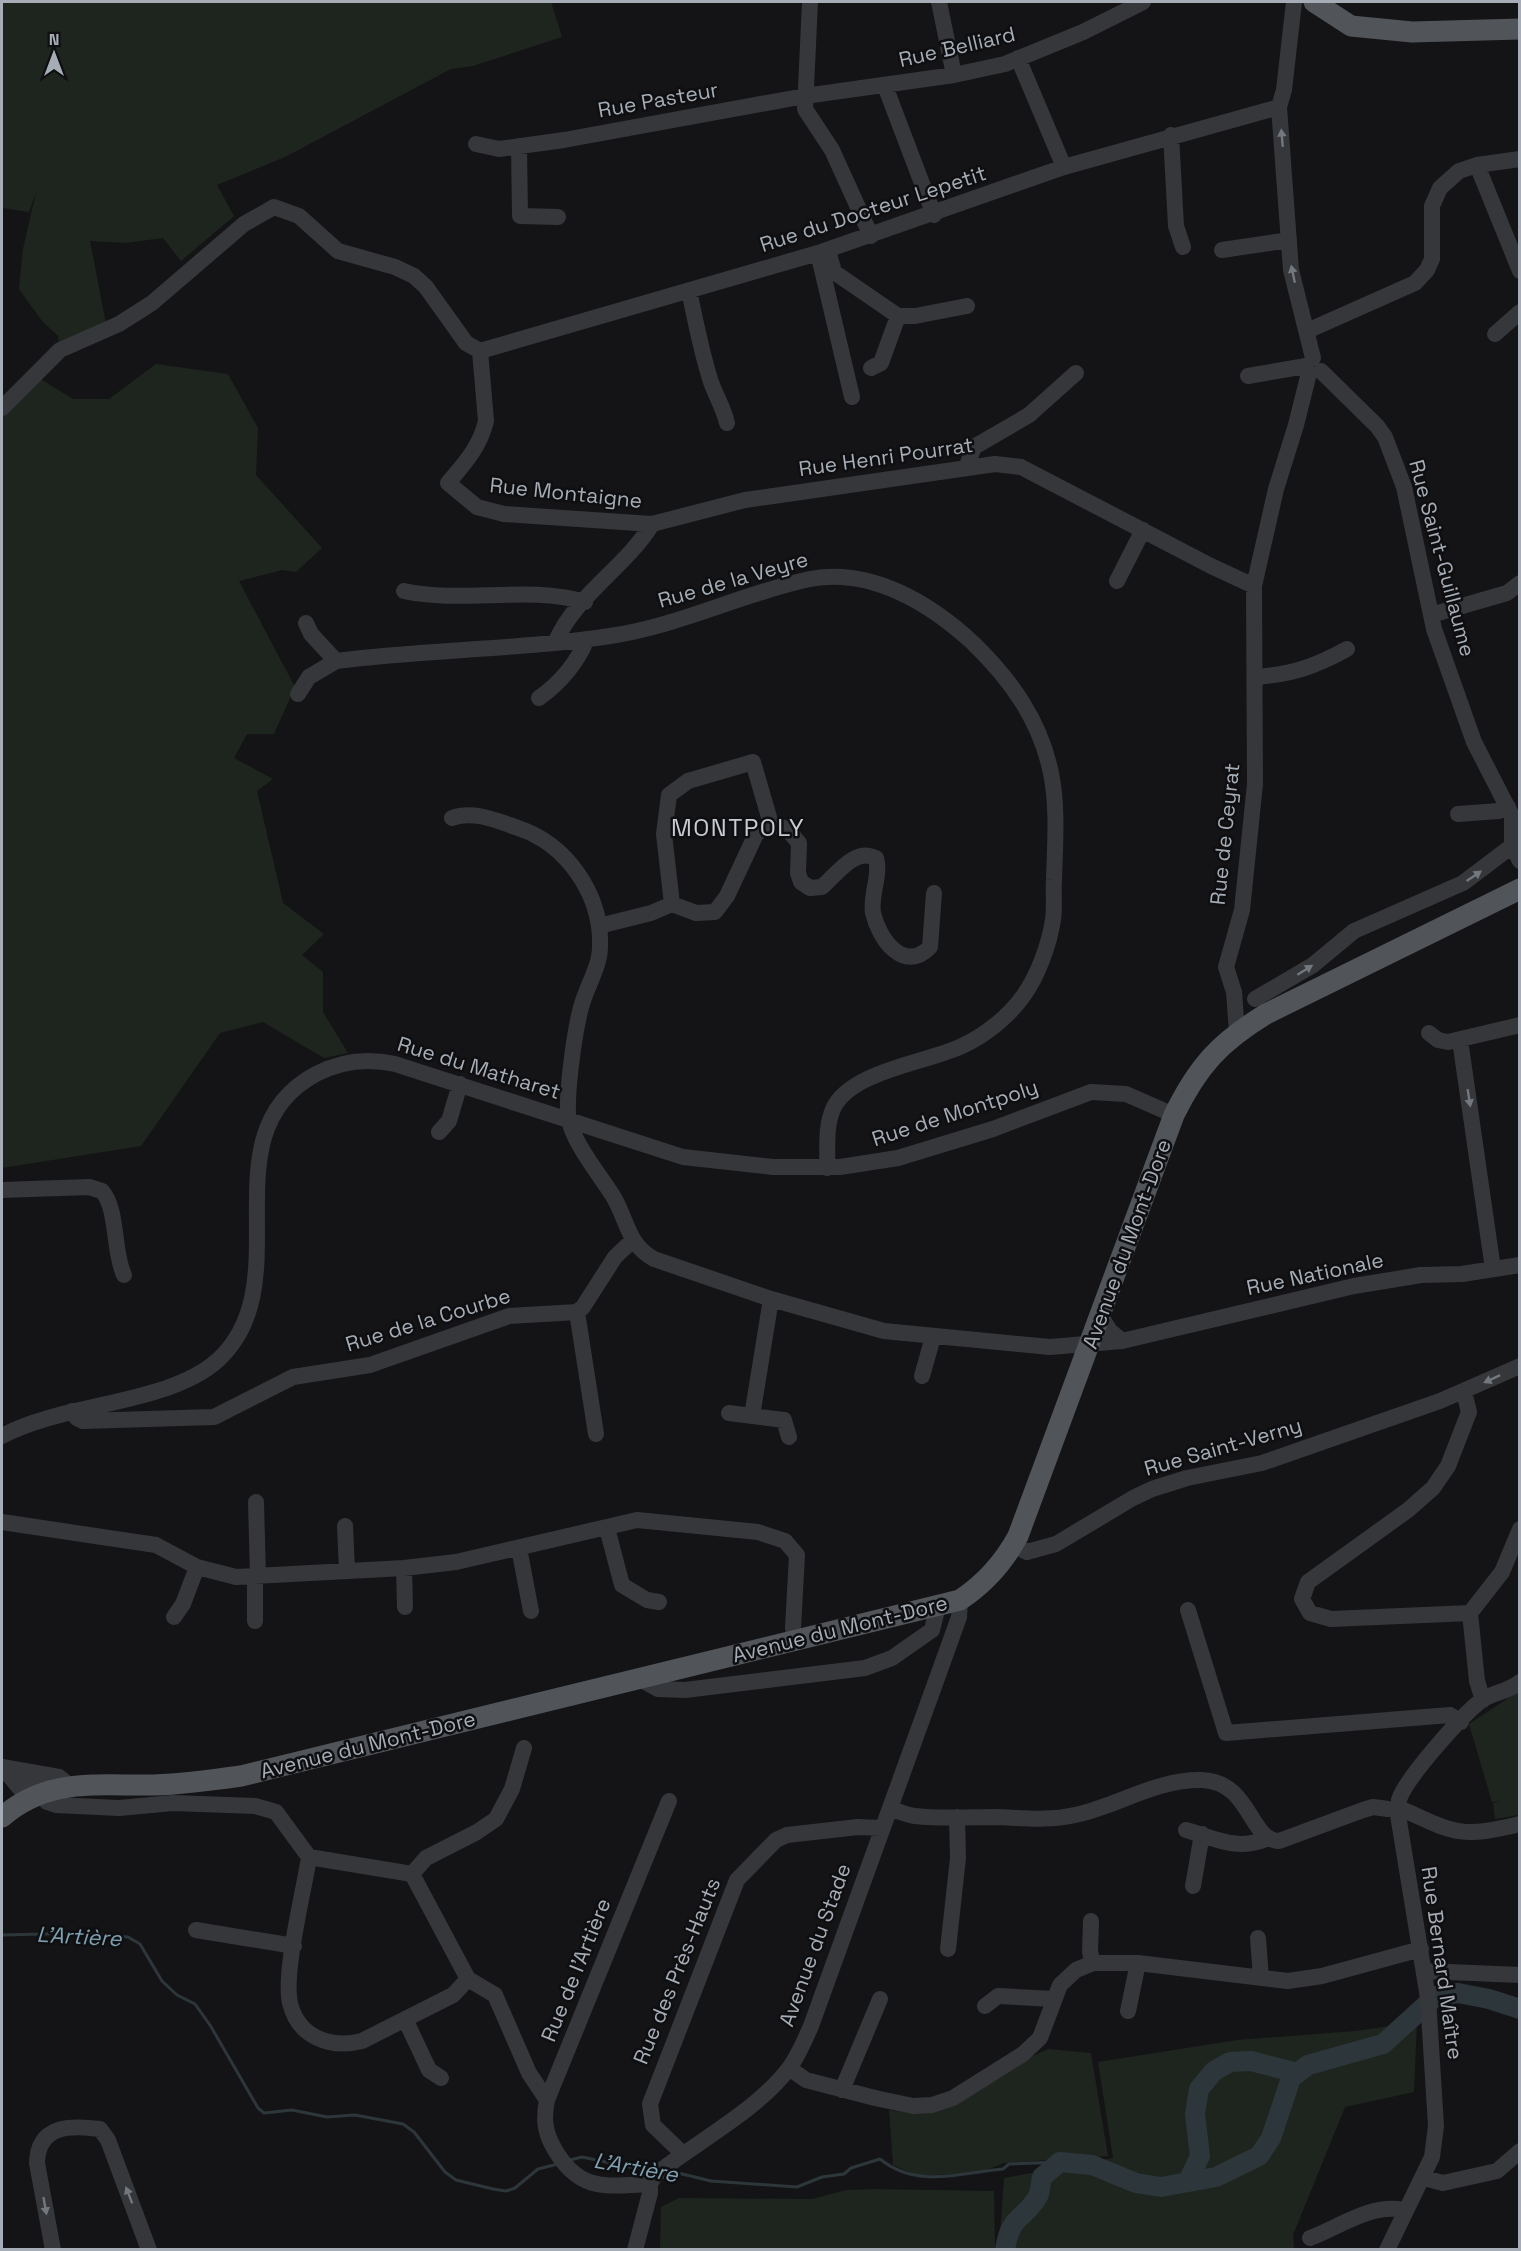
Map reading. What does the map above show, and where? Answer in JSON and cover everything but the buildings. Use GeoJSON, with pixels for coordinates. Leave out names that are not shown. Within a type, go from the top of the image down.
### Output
{"type":"FeatureCollection","features":[{"type":"Feature","properties":{"kind":"main road"},"geometry":{"type":"LineString","coordinates":[[1314,2],[1351,26],[1412,32],[1520,29]]}},
{"type":"Feature","properties":{"kind":"main road"},"geometry":{"type":"LineString","coordinates":[[1325,2],[1369,28]]}},
{"type":"Feature","properties":{"kind":"main road","name":"Avenue du Mont-Dore"},"geometry":{"type":"LineString","coordinates":[[22,1803],[70,1786],[183,1784],[242,1776],[960,1600],[980,1585],[1013,1545],[1174,1115],[1187,1088],[1206,1060],[1261,1007],[1520,890]]}},
{"type":"Feature","properties":{"kind":"street"},"geometry":{"type":"LineString","coordinates":[[810,2],[805,109],[832,150],[871,237]]}},
{"type":"Feature","properties":{"kind":"street"},"geometry":{"type":"LineString","coordinates":[[939,2],[954,75]]}},
{"type":"Feature","properties":{"kind":"street","name":"Rue Belliard"},"geometry":{"type":"LineString","coordinates":[[805,96],[954,75],[1018,58],[1121,6],[1143,2]]}},
{"type":"Feature","properties":{"kind":"street"},"geometry":{"type":"LineString","coordinates":[[1248,376],[1312,367],[1307,331],[1291,270],[1279,107],[1284,90],[1294,2]]}},
{"type":"Feature","properties":{"kind":"street"},"geometry":{"type":"LineString","coordinates":[[1018,58],[1064,167]]}},
{"type":"Feature","properties":{"kind":"street"},"geometry":{"type":"LineString","coordinates":[[885,86],[934,214]]}},
{"type":"Feature","properties":{"kind":"street","name":"Rue Pasteur"},"geometry":{"type":"LineString","coordinates":[[477,144],[499,149],[805,96]]}},
{"type":"Feature","properties":{"kind":"street","name":"Rue du Docteur Lepetit"},"geometry":{"type":"LineString","coordinates":[[480,351],[823,252],[871,237],[1064,167],[1171,135],[1279,107]]}},
{"type":"Feature","properties":{"kind":"street"},"geometry":{"type":"LineString","coordinates":[[1171,135],[1176,226],[1183,247]]}},
{"type":"Feature","properties":{"kind":"street"},"geometry":{"type":"LineString","coordinates":[[519,146],[520,216],[558,217]]}},
{"type":"Feature","properties":{"kind":"street"},"geometry":{"type":"LineString","coordinates":[[1307,331],[1415,283],[1427,270],[1432,259],[1432,206],[1440,188],[1459,171],[1477,165],[1520,159]]}},
{"type":"Feature","properties":{"kind":"street"},"geometry":{"type":"LineString","coordinates":[[1477,165],[1520,272]]}},
{"type":"Feature","properties":{"kind":"street"},"geometry":{"type":"LineString","coordinates":[[2,408],[60,350],[119,324],[152,303],[244,224],[274,207],[299,216],[338,251],[395,267],[414,276],[426,287],[466,343],[480,351]]}},
{"type":"Feature","properties":{"kind":"street"},"geometry":{"type":"LineString","coordinates":[[1222,249],[1289,240]]}},
{"type":"Feature","properties":{"kind":"street"},"geometry":{"type":"LineString","coordinates":[[823,252],[834,272],[898,316],[915,316],[967,306]]}},
{"type":"Feature","properties":{"kind":"street"},"geometry":{"type":"LineString","coordinates":[[823,252],[852,397]]}},
{"type":"Feature","properties":{"kind":"street"},"geometry":{"type":"LineString","coordinates":[[689,290],[712,387],[722,402],[727,423]]}},
{"type":"Feature","properties":{"kind":"street"},"geometry":{"type":"LineString","coordinates":[[1495,334],[1520,312]]}},
{"type":"Feature","properties":{"kind":"street"},"geometry":{"type":"LineString","coordinates":[[871,368],[880,363],[898,316]]}},
{"type":"Feature","properties":{"kind":"street","name":"Rue Montaigne"},"geometry":{"type":"LineString","coordinates":[[480,351],[486,421],[471,456],[448,483],[477,507],[504,514],[652,524]]}},
{"type":"Feature","properties":{"kind":"street","name":"Rue de Ceyrat"},"geometry":{"type":"LineString","coordinates":[[1237,1032],[1234,992],[1226,967],[1242,909],[1255,784],[1254,586],[1276,489],[1312,367]]}},
{"type":"Feature","properties":{"kind":"street","name":"Rue Saint-Guillaume"},"geometry":{"type":"LineString","coordinates":[[1312,367],[1377,426],[1385,437],[1404,487],[1431,615],[1474,742],[1513,810]]}},
{"type":"Feature","properties":{"kind":"street"},"geometry":{"type":"LineString","coordinates":[[966,468],[974,447],[1029,415],[1076,373]]}},
{"type":"Feature","properties":{"kind":"street","name":"Rue Henri Pourrat"},"geometry":{"type":"LineString","coordinates":[[652,524],[745,500],[994,464],[1021,467],[1254,586]]}},
{"type":"Feature","properties":{"kind":"street"},"geometry":{"type":"LineString","coordinates":[[556,641],[564,624],[639,545],[652,524]]}},
{"type":"Feature","properties":{"kind":"street"},"geometry":{"type":"LineString","coordinates":[[1117,581],[1143,530]]}},
{"type":"Feature","properties":{"kind":"street","name":"Rue de la Veyre"},"geometry":{"type":"LineString","coordinates":[[298,694],[309,677],[336,661],[587,639],[639,630],[813,578],[852,578],[898,590],[948,620],[995,664],[1017,691],[1034,720],[1047,753],[1053,784],[1056,825],[1053,921],[1038,969],[1024,994],[1004,1019],[964,1046],[862,1079],[846,1091],[834,1106],[827,1126],[827,1168]]}},
{"type":"Feature","properties":{"kind":"street"},"geometry":{"type":"LineString","coordinates":[[1431,615],[1507,593],[1520,583]]}},
{"type":"Feature","properties":{"kind":"street"},"geometry":{"type":"LineString","coordinates":[[404,591],[424,596],[508,594],[567,597],[585,602]]}},
{"type":"Feature","properties":{"kind":"street"},"geometry":{"type":"LineString","coordinates":[[306,623],[311,634],[336,661]]}},
{"type":"Feature","properties":{"kind":"street"},"geometry":{"type":"LineString","coordinates":[[539,698],[554,687],[580,656],[587,639]]}},
{"type":"Feature","properties":{"kind":"street"},"geometry":{"type":"LineString","coordinates":[[1256,677],[1292,674],[1319,664],[1347,649]]}},
{"type":"Feature","properties":{"kind":"street"},"geometry":{"type":"LineString","coordinates":[[672,904],[664,834],[669,795],[688,781],[753,762],[771,824]]}},
{"type":"Feature","properties":{"kind":"street"},"geometry":{"type":"LineString","coordinates":[[1458,814],[1513,810],[1512,846],[1520,861]]}},
{"type":"Feature","properties":{"kind":"street"},"geometry":{"type":"LineString","coordinates":[[452,818],[482,816],[535,834],[549,843],[568,860],[584,883],[599,927],[600,950],[578,1022],[569,1119],[578,1141],[615,1199],[633,1240],[615,1257],[583,1307],[577,1312],[596,1434]]}},
{"type":"Feature","properties":{"kind":"street"},"geometry":{"type":"LineString","coordinates":[[599,927],[651,914],[672,904],[696,913],[715,912],[727,896],[756,834],[771,824]]}},
{"type":"Feature","properties":{"kind":"street"},"geometry":{"type":"LineString","coordinates":[[771,824],[787,829],[799,843],[798,873],[801,882],[810,888],[822,887],[856,856],[868,853],[876,858],[879,869],[873,912],[889,947],[902,956],[918,956],[930,947],[933,938],[934,893]]}},
{"type":"Feature","properties":{"kind":"street"},"geometry":{"type":"LineString","coordinates":[[1234,992],[1261,1007],[1354,931],[1463,884],[1512,846]]}},
{"type":"Feature","properties":{"kind":"street"},"geometry":{"type":"LineString","coordinates":[[1429,1033],[1438,1040],[1460,1040],[1520,1024]]}},
{"type":"Feature","properties":{"kind":"street"},"geometry":{"type":"LineString","coordinates":[[1460,1040],[1493,1269]]}},
{"type":"Feature","properties":{"kind":"street","name":"Rue du Matharet"},"geometry":{"type":"LineString","coordinates":[[2,1436],[32,1422],[187,1381],[218,1360],[231,1346],[247,1317],[256,1286],[258,1169],[261,1145],[276,1112],[301,1084],[333,1067],[370,1061],[395,1064],[569,1119]]}},
{"type":"Feature","properties":{"kind":"street"},"geometry":{"type":"LineString","coordinates":[[440,1132],[449,1121],[460,1084]]}},
{"type":"Feature","properties":{"kind":"street","name":"Rue de Montpoly"},"geometry":{"type":"LineString","coordinates":[[569,1119],[683,1157],[773,1167],[827,1168],[880,1162],[907,1155],[1002,1125],[1091,1092],[1126,1094],[1174,1115]]}},
{"type":"Feature","properties":{"kind":"street"},"geometry":{"type":"LineString","coordinates":[[2,1190],[89,1187],[102,1191],[108,1202],[118,1263],[124,1275]]}},
{"type":"Feature","properties":{"kind":"street","name":"Rue Nationale"},"geometry":{"type":"LineString","coordinates":[[633,1240],[640,1251],[654,1259],[771,1299],[884,1331],[1050,1347],[1122,1341],[1354,1286],[1421,1275],[1462,1274],[1520,1265]]}},
{"type":"Feature","properties":{"kind":"street"},"geometry":{"type":"LineString","coordinates":[[752,1416],[771,1299]]}},
{"type":"Feature","properties":{"kind":"street","name":"Rue de la Courbe"},"geometry":{"type":"LineString","coordinates":[[72,1411],[76,1418],[83,1421],[214,1417],[293,1377],[370,1365],[509,1316],[577,1312]]}},
{"type":"Feature","properties":{"kind":"street"},"geometry":{"type":"LineString","coordinates":[[1100,1315],[1110,1331],[1122,1341]]}},
{"type":"Feature","properties":{"kind":"street"},"geometry":{"type":"LineString","coordinates":[[922,1376],[933,1337]]}},
{"type":"Feature","properties":{"kind":"street","name":"Rue Saint-Verny"},"geometry":{"type":"LineString","coordinates":[[1013,1545],[1027,1552],[1056,1544],[1132,1498],[1152,1489],[1187,1478],[1262,1463],[1464,1392],[1520,1366]]}},
{"type":"Feature","properties":{"kind":"street"},"geometry":{"type":"LineString","coordinates":[[1464,1392],[1469,1412],[1448,1466],[1437,1482],[1408,1510],[1308,1582],[1302,1599],[1310,1613],[1323,1618],[1470,1613]]}},
{"type":"Feature","properties":{"kind":"street"},"geometry":{"type":"LineString","coordinates":[[729,1413],[784,1420],[789,1437]]}},
{"type":"Feature","properties":{"kind":"street"},"geometry":{"type":"LineString","coordinates":[[255,1621],[256,1502]]}},
{"type":"Feature","properties":{"kind":"street"},"geometry":{"type":"LineString","coordinates":[[2,1522],[156,1545],[197,1567],[236,1577],[404,1568],[456,1562],[637,1520],[758,1532],[785,1541],[797,1555],[793,1628],[795,1641]]}},
{"type":"Feature","properties":{"kind":"street"},"geometry":{"type":"LineString","coordinates":[[345,1526],[347,1571]]}},
{"type":"Feature","properties":{"kind":"street"},"geometry":{"type":"LineString","coordinates":[[607,1528],[622,1585],[647,1600],[658,1602]]}},
{"type":"Feature","properties":{"kind":"street"},"geometry":{"type":"LineString","coordinates":[[1483,1700],[1477,1681],[1470,1613],[1502,1572],[1520,1529]]}},
{"type":"Feature","properties":{"kind":"street"},"geometry":{"type":"LineString","coordinates":[[519,1548],[531,1611]]}},
{"type":"Feature","properties":{"kind":"street"},"geometry":{"type":"LineString","coordinates":[[174,1617],[183,1604],[197,1567]]}},
{"type":"Feature","properties":{"kind":"street"},"geometry":{"type":"LineString","coordinates":[[404,1568],[405,1607]]}},
{"type":"Feature","properties":{"kind":"street","name":"Avenue du Stade"},"geometry":{"type":"LineString","coordinates":[[653,2179],[676,2159],[764,2095],[789,2068],[811,2026],[959,1617],[960,1600]]}},
{"type":"Feature","properties":{"kind":"street"},"geometry":{"type":"LineString","coordinates":[[640,1679],[658,1689],[685,1690],[865,1668],[892,1658],[932,1630],[938,1606]]}},
{"type":"Feature","properties":{"kind":"street"},"geometry":{"type":"LineString","coordinates":[[1188,1610],[1226,1733],[1450,1715],[1461,1722]]}},
{"type":"Feature","properties":{"kind":"street"},"geometry":{"type":"LineString","coordinates":[[1397,1808],[1415,1775],[1461,1722],[1483,1700],[1505,1692],[1520,1682]]}},
{"type":"Feature","properties":{"kind":"street"},"geometry":{"type":"LineString","coordinates":[[412,1874],[426,1858],[477,1832],[496,1819],[512,1789],[525,1748]]}},
{"type":"Feature","properties":{"kind":"street"},"geometry":{"type":"LineString","coordinates":[[11,1771],[59,1777],[70,1786]]}},
{"type":"Feature","properties":{"kind":"street"},"geometry":{"type":"LineString","coordinates":[[11,1771],[10,1786],[22,1803]]}},
{"type":"Feature","properties":{"kind":"street"},"geometry":{"type":"LineString","coordinates":[[11,1771],[22,1803]]}},
{"type":"Feature","properties":{"kind":"street"},"geometry":{"type":"LineString","coordinates":[[890,1808],[915,1816],[1074,1815],[1138,1792],[1203,1780],[1216,1783],[1240,1797],[1268,1838]]}},
{"type":"Feature","properties":{"kind":"street"},"geometry":{"type":"LineString","coordinates":[[22,1803],[47,1802],[56,1805],[119,1808],[173,1803],[255,1806],[276,1812],[309,1857],[412,1874]]}},
{"type":"Feature","properties":{"kind":"street","name":"Rue de l'Artière"},"geometry":{"type":"LineString","coordinates":[[653,2179],[594,2182],[583,2180],[564,2163],[544,2128],[547,2100],[669,1802]]}},
{"type":"Feature","properties":{"kind":"street"},"geometry":{"type":"LineString","coordinates":[[1192,1887],[1194,1832],[1238,1845],[1250,1845],[1268,1838],[1280,1841],[1373,1807],[1397,1808],[1437,1827],[1455,1832],[1482,1832],[1520,1824]]}},
{"type":"Feature","properties":{"kind":"street","name":"Rue Bernard Maître"},"geometry":{"type":"LineString","coordinates":[[1387,2250],[1404,2210],[1424,2178],[1435,2145],[1436,2127],[1429,2003],[1397,1808]]}},
{"type":"Feature","properties":{"kind":"street"},"geometry":{"type":"LineString","coordinates":[[948,1949],[958,1858],[957,1817]]}},
{"type":"Feature","properties":{"kind":"street","name":"Rue des Près-Hauts"},"geometry":{"type":"LineString","coordinates":[[676,2159],[653,2125],[650,2104],[732,1888],[776,1840],[787,1835],[858,1827],[881,1828]]}},
{"type":"Feature","properties":{"kind":"street"},"geometry":{"type":"LineString","coordinates":[[309,1857],[288,1986],[294,2018],[305,2031],[318,2039],[347,2045],[362,2042],[453,1995],[468,1979]]}},
{"type":"Feature","properties":{"kind":"street"},"geometry":{"type":"LineString","coordinates":[[412,1874],[468,1979],[495,1995],[529,2073],[547,2100]]}},
{"type":"Feature","properties":{"kind":"street"},"geometry":{"type":"LineString","coordinates":[[1091,1921],[1090,1952],[1093,1963]]}},
{"type":"Feature","properties":{"kind":"street"},"geometry":{"type":"LineString","coordinates":[[196,1930],[294,1946]]}},
{"type":"Feature","properties":{"kind":"street"},"geometry":{"type":"LineString","coordinates":[[1258,1938],[1261,1978]]}},
{"type":"Feature","properties":{"kind":"street"},"geometry":{"type":"LineString","coordinates":[[789,2068],[806,2080],[842,2090],[913,2106],[932,2105],[953,2098],[1023,2054],[1040,2038],[1049,2021],[1053,1999],[1067,1977],[1076,1970],[1093,1963],[1138,1963],[1288,1981],[1310,1978],[1421,1949]]}},
{"type":"Feature","properties":{"kind":"street"},"geometry":{"type":"LineString","coordinates":[[1128,2011],[1138,1963]]}},
{"type":"Feature","properties":{"kind":"street"},"geometry":{"type":"LineString","coordinates":[[1424,1971],[1520,1975]]}},
{"type":"Feature","properties":{"kind":"street"},"geometry":{"type":"LineString","coordinates":[[985,2006],[998,1996],[1053,1999]]}},
{"type":"Feature","properties":{"kind":"street"},"geometry":{"type":"LineString","coordinates":[[842,2090],[880,1999]]}},
{"type":"Feature","properties":{"kind":"street"},"geometry":{"type":"LineString","coordinates":[[405,2019],[429,2070],[441,2078]]}},
{"type":"Feature","properties":{"kind":"street"},"geometry":{"type":"LineString","coordinates":[[53,2250],[38,2151],[50,2133],[85,2127],[100,2129],[108,2140],[150,2250]]}},
{"type":"Feature","properties":{"kind":"street"},"geometry":{"type":"LineString","coordinates":[[1424,2178],[1443,2183],[1497,2171],[1520,2151]]}},
{"type":"Feature","properties":{"kind":"street"},"geometry":{"type":"LineString","coordinates":[[635,2250],[653,2179]]}},
{"type":"Feature","properties":{"kind":"street"},"geometry":{"type":"LineString","coordinates":[[1310,2238],[1373,2211],[1390,2207],[1404,2210]]}},
{"type":"Feature","properties":{"kind":"shaded area"},"geometry":{"type":"Polygon","coordinates":[[[2,2],[551,2],[562,37],[473,66],[451,69],[285,157],[217,185],[234,216],[181,261],[163,238],[126,243],[90,241],[107,329],[60,350],[58,336],[42,321],[19,289],[23,249],[36,192],[29,212],[2,208],[2,2]]]}},
{"type":"Feature","properties":{"kind":"shaded area"},"geometry":{"type":"Polygon","coordinates":[[[156,364],[228,374],[258,428],[256,475],[322,548],[296,572],[282,570],[239,581],[295,687],[274,734],[247,734],[234,758],[273,779],[257,791],[283,903],[324,934],[302,955],[323,972],[323,1012],[348,1053],[324,1058],[263,1022],[220,1033],[141,1146],[2,1168],[2,408],[34,375],[73,399],[109,399],[156,364]]]}},
{"type":"Feature","properties":{"kind":"shaded area"},"geometry":{"type":"Polygon","coordinates":[[[1519,1691],[1519,1815],[1495,1819],[1493,1803],[1500,1801],[1492,1802],[1469,1724],[1519,1691]]]}},
{"type":"Feature","properties":{"kind":"shaded area"},"geometry":{"type":"Polygon","coordinates":[[[1417,2022],[1414,2092],[1345,2107],[1293,2235],[1294,2249],[999,2249],[1004,2178],[1113,2158],[1098,2062],[1237,2040],[1356,2031],[1417,2022]]]}},
{"type":"Feature","properties":{"kind":"shaded area"},"geometry":{"type":"Polygon","coordinates":[[[1048,2049],[1091,2053],[1108,2156],[1004,2163],[981,2172],[936,2175],[916,2175],[893,2165],[889,2110],[909,2113],[1048,2049]]]}},
{"type":"Feature","properties":{"kind":"shaded area"},"geometry":{"type":"Polygon","coordinates":[[[846,2190],[994,2191],[995,2249],[660,2249],[661,2207],[679,2198],[812,2199],[846,2190]]]}},
{"type":"Feature","properties":{"kind":"waterway","name":"L'Artière"},"geometry":{"type":"LineString","coordinates":[[2,1935],[83,1933],[128,1937],[140,1944],[162,1981],[177,1995],[195,2004],[210,2025],[258,2108],[264,2113],[292,2110],[327,2117],[355,2115],[403,2124],[414,2132],[445,2172],[456,2180],[493,2189],[506,2191],[515,2188],[538,2169],[558,2164]]}},
{"type":"Feature","properties":{"kind":"waterway","name":"L'Artière"},"geometry":{"type":"LineString","coordinates":[[1005,2250],[1007,2238],[1014,2223],[1028,2210],[1038,2196],[1042,2177],[1060,2162],[1092,2165],[1136,2183],[1161,2187],[1216,2177],[1259,2156],[1271,2138],[1291,2078],[1308,2065],[1383,2044],[1436,1996],[1458,1993],[1489,1999],[1520,2009]]}},
{"type":"Feature","properties":{"kind":"waterway","name":"L'Artière"},"geometry":{"type":"LineString","coordinates":[[1188,2181],[1200,2156],[1195,2114],[1199,2089],[1214,2071],[1230,2062],[1251,2061],[1297,2073]]}},
{"type":"Feature","properties":{"kind":"waterway","name":"L'Artière"},"geometry":{"type":"LineString","coordinates":[[570,2160],[582,2157],[635,2168],[655,2168]]}},
{"type":"Feature","properties":{"kind":"waterway","name":"L'Artière"},"geometry":{"type":"LineString","coordinates":[[670,2171],[711,2181],[797,2187],[822,2177],[844,2174],[851,2168],[880,2159],[909,2174],[939,2177],[1003,2169],[1009,2164],[1060,2162]]}},
{"type":"Feature","properties":{"kind":"district","name":"MONTPOLY"},"geometry":{"type":"Point","coordinates":[738,828]}}]}
